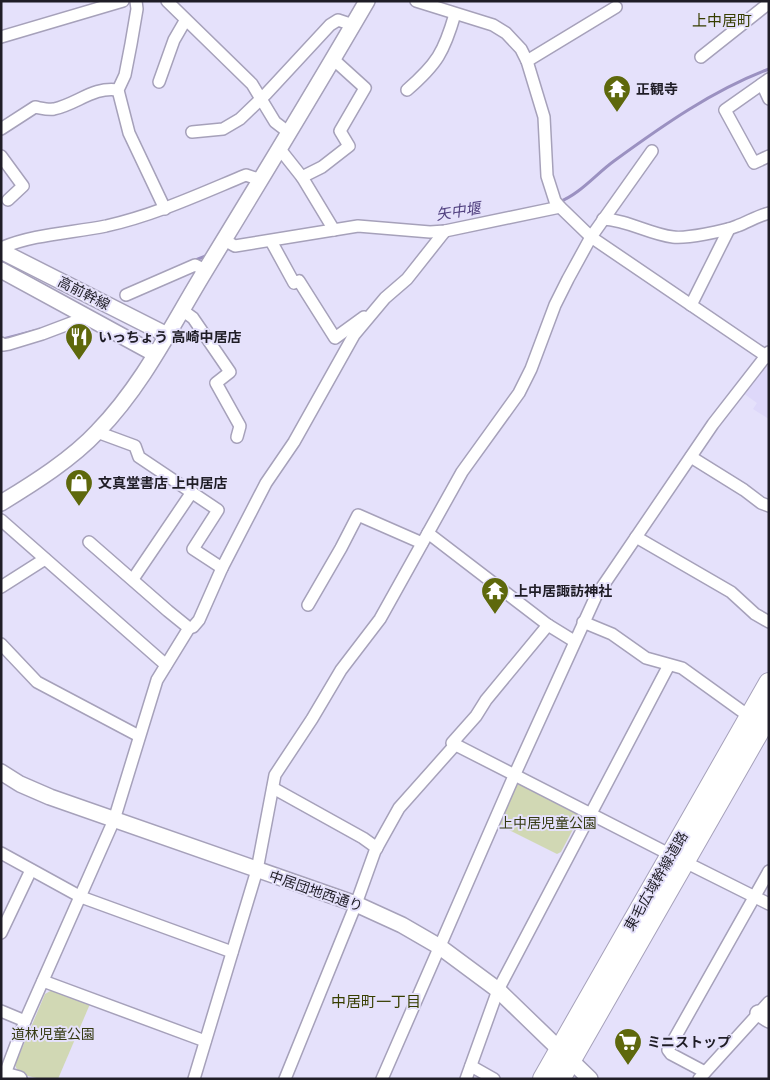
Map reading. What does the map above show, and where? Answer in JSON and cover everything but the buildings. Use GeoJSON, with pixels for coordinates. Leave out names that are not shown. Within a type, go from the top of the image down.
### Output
{"type":"FeatureCollection","features":[{"type":"Feature","properties":{"kind":"highway","name":"東毛広域幹線道路"},"geometry":{"type":"LineString","coordinates":[[543,1079],[565,1055],[759,716],[766,692]]}},
{"type":"Feature","properties":{"kind":"highway","name":"東毛広域幹線道路"},"geometry":{"type":"LineString","coordinates":[[560,1079],[565,1055]]}},
{"type":"Feature","properties":{"kind":"street"},"geometry":{"type":"LineString","coordinates":[[1,37],[123,1]]}},
{"type":"Feature","properties":{"kind":"street"},"geometry":{"type":"LineString","coordinates":[[136,1],[137,9],[125,75],[118,90],[129,133],[165,209]]}},
{"type":"Feature","properties":{"kind":"street"},"geometry":{"type":"LineString","coordinates":[[167,1],[185,21],[252,84],[276,122],[288,132]]}},
{"type":"Feature","properties":{"kind":"street"},"geometry":{"type":"LineString","coordinates":[[1,503],[72,454],[97,432],[118,408],[167,335],[366,1]]}},
{"type":"Feature","properties":{"kind":"street"},"geometry":{"type":"LineString","coordinates":[[382,1079],[514,776],[596,596],[713,424],[768,355],[591,237],[560,207],[555,200],[547,176],[544,117],[527,60],[521,49],[506,33],[493,25],[416,1]]}},
{"type":"Feature","properties":{"kind":"street"},"geometry":{"type":"LineString","coordinates":[[701,57],[769,3]]}},
{"type":"Feature","properties":{"kind":"street"},"geometry":{"type":"LineString","coordinates":[[527,60],[616,7]]}},
{"type":"Feature","properties":{"kind":"street"},"geometry":{"type":"LineString","coordinates":[[407,90],[434,65],[445,43],[455,14]]}},
{"type":"Feature","properties":{"kind":"street"},"geometry":{"type":"LineString","coordinates":[[192,132],[223,129],[240,119],[330,25],[338,20],[353,25]]}},
{"type":"Feature","properties":{"kind":"street"},"geometry":{"type":"LineString","coordinates":[[159,82],[174,40],[185,21]]}},
{"type":"Feature","properties":{"kind":"street"},"geometry":{"type":"LineString","coordinates":[[302,177],[322,167],[349,146],[340,131],[365,88],[333,59]]}},
{"type":"Feature","properties":{"kind":"street"},"geometry":{"type":"LineString","coordinates":[[769,99],[765,82],[725,110],[754,163],[769,156]]}},
{"type":"Feature","properties":{"kind":"street"},"geometry":{"type":"LineString","coordinates":[[1,129],[34,107],[54,109],[93,92],[111,89],[118,90]]}},
{"type":"Feature","properties":{"kind":"street"},"geometry":{"type":"LineString","coordinates":[[279,148],[302,177],[334,230]]}},
{"type":"Feature","properties":{"kind":"street"},"geometry":{"type":"LineString","coordinates":[[194,1079],[257,870],[275,775],[312,719],[341,670],[380,619],[462,472],[525,382],[555,305],[591,237],[652,151]]}},
{"type":"Feature","properties":{"kind":"street"},"geometry":{"type":"LineString","coordinates":[[1,156],[23,186],[8,200]]}},
{"type":"Feature","properties":{"kind":"street"},"geometry":{"type":"LineString","coordinates":[[1,249],[15,242],[106,226],[165,209],[246,175],[260,180]]}},
{"type":"Feature","properties":{"kind":"street"},"geometry":{"type":"LineString","coordinates":[[224,240],[235,246],[366,226],[430,232],[445,231],[560,207]]}},
{"type":"Feature","properties":{"kind":"street"},"geometry":{"type":"LineString","coordinates":[[603,219],[627,222],[656,234],[675,238],[728,229],[769,213]]}},
{"type":"Feature","properties":{"kind":"street"},"geometry":{"type":"LineString","coordinates":[[691,305],[728,229]]}},
{"type":"Feature","properties":{"kind":"street"},"geometry":{"type":"LineString","coordinates":[[19,1079],[3,1076],[25,1021],[114,820],[157,680],[190,628],[199,620],[222,568],[266,483],[294,442],[354,335],[378,307],[407,279],[445,231]]}},
{"type":"Feature","properties":{"kind":"street"},"geometry":{"type":"LineString","coordinates":[[271,241],[294,283],[300,281],[334,338],[378,307]]}},
{"type":"Feature","properties":{"kind":"street","name":"高前幹線"},"geometry":{"type":"LineString","coordinates":[[1,249],[167,335]]}},
{"type":"Feature","properties":{"kind":"street"},"geometry":{"type":"LineString","coordinates":[[126,295],[195,265],[205,270]]}},
{"type":"Feature","properties":{"kind":"street","name":"高前幹線"},"geometry":{"type":"LineString","coordinates":[[1,270],[155,354]]}},
{"type":"Feature","properties":{"kind":"street"},"geometry":{"type":"LineString","coordinates":[[182,310],[193,318],[230,372],[216,383],[240,426],[237,437]]}},
{"type":"Feature","properties":{"kind":"street"},"geometry":{"type":"LineString","coordinates":[[1,343],[3,345],[8,344],[42,334],[87,317]]}},
{"type":"Feature","properties":{"kind":"street"},"geometry":{"type":"LineString","coordinates":[[97,432],[135,446],[139,457],[218,510],[193,548],[222,568]]}},
{"type":"Feature","properties":{"kind":"street"},"geometry":{"type":"LineString","coordinates":[[691,457],[744,490],[761,503],[769,506]]}},
{"type":"Feature","properties":{"kind":"street"},"geometry":{"type":"LineString","coordinates":[[132,579],[192,492]]}},
{"type":"Feature","properties":{"kind":"street"},"geometry":{"type":"LineString","coordinates":[[308,606],[342,548],[358,515],[422,544]]}},
{"type":"Feature","properties":{"kind":"street"},"geometry":{"type":"LineString","coordinates":[[1,520],[166,666]]}},
{"type":"Feature","properties":{"kind":"street"},"geometry":{"type":"LineString","coordinates":[[428,533],[548,624],[574,641]]}},
{"type":"Feature","properties":{"kind":"street"},"geometry":{"type":"LineString","coordinates":[[636,537],[731,592],[755,614],[769,622]]}},
{"type":"Feature","properties":{"kind":"street"},"geometry":{"type":"LineString","coordinates":[[89,542],[190,628]]}},
{"type":"Feature","properties":{"kind":"street"},"geometry":{"type":"LineString","coordinates":[[1,587],[45,559]]}},
{"type":"Feature","properties":{"kind":"street"},"geometry":{"type":"LineString","coordinates":[[583,622],[612,634],[646,658],[682,668],[759,716]]}},
{"type":"Feature","properties":{"kind":"street"},"geometry":{"type":"LineString","coordinates":[[548,624],[486,700],[476,716],[452,743],[769,904]]}},
{"type":"Feature","properties":{"kind":"street"},"geometry":{"type":"LineString","coordinates":[[1,644],[37,682],[139,736]]}},
{"type":"Feature","properties":{"kind":"street"},"geometry":{"type":"LineString","coordinates":[[466,1079],[498,990],[669,665]]}},
{"type":"Feature","properties":{"kind":"street"},"geometry":{"type":"LineString","coordinates":[[285,1079],[377,848],[399,808],[455,745]]}},
{"type":"Feature","properties":{"kind":"street","name":"中居団地西通り"},"geometry":{"type":"LineString","coordinates":[[1,772],[20,784],[50,798],[356,904],[402,925],[440,947],[498,990],[590,1079]]}},
{"type":"Feature","properties":{"kind":"street"},"geometry":{"type":"LineString","coordinates":[[273,788],[363,838],[377,848]]}},
{"type":"Feature","properties":{"kind":"street"},"geometry":{"type":"LineString","coordinates":[[1,853],[81,897],[232,952]]}},
{"type":"Feature","properties":{"kind":"street"},"geometry":{"type":"LineString","coordinates":[[1,933],[31,870]]}},
{"type":"Feature","properties":{"kind":"street"},"geometry":{"type":"LineString","coordinates":[[765,1012],[702,1076],[668,1050],[769,871]]}},
{"type":"Feature","properties":{"kind":"street"},"geometry":{"type":"LineString","coordinates":[[43,982],[205,1041]]}},
{"type":"Feature","properties":{"kind":"street"},"geometry":{"type":"LineString","coordinates":[[1,1012],[25,1021]]}},
{"type":"Feature","properties":{"kind":"street"},"geometry":{"type":"LineString","coordinates":[[471,1066],[494,1079]]}},
{"type":"Feature","properties":{"kind":"shaded area"},"geometry":{"type":"Polygon","coordinates":[[[769,366],[769,419],[753,409],[757,403],[743,393],[763,367],[769,366]]]}},
{"type":"Feature","properties":{"kind":"green space","name":"上中居児童公園"},"geometry":{"type":"Polygon","coordinates":[[[523,784],[578,811],[579,818],[561,852],[557,854],[503,827],[499,821],[516,785],[523,784]]]}},
{"type":"Feature","properties":{"kind":"green space","name":"道林児童公園"},"geometry":{"type":"Polygon","coordinates":[[[52,990],[90,1004],[58,1079],[41,1079],[19,1074],[15,1065],[45,994],[52,990]]]}},
{"type":"Feature","properties":{"kind":"waterway","name":"矢中堰"},"geometry":{"type":"LineString","coordinates":[[559,202],[574,194],[614,161],[688,110],[728,87],[769,69]]}},
{"type":"Feature","properties":{"kind":"waterway","name":"矢中堰"},"geometry":{"type":"LineString","coordinates":[[193,261],[208,255]]}},
{"type":"Feature","properties":{"kind":"waterway","name":"矢中堰"},"geometry":{"type":"LineString","coordinates":[[3,339],[34,331]]}},
{"type":"Feature","properties":{"kind":"place","name":"正観寺"},"geometry":{"type":"Point","coordinates":[617,113]}},
{"type":"Feature","properties":{"kind":"place","name":"いっちょう 高崎中居店"},"geometry":{"type":"Point","coordinates":[79,361]}},
{"type":"Feature","properties":{"kind":"place","name":"文真堂書店 上中居店"},"geometry":{"type":"Point","coordinates":[79,507]}},
{"type":"Feature","properties":{"kind":"place","name":"上中居諏訪神社"},"geometry":{"type":"Point","coordinates":[495,615]}},
{"type":"Feature","properties":{"kind":"place","name":"ミニストップ"},"geometry":{"type":"Point","coordinates":[628,1066]}},
{"type":"Feature","properties":{"kind":"district","name":"上中居町"},"geometry":{"type":"Point","coordinates":[722,20]}},
{"type":"Feature","properties":{"kind":"district","name":"中居町一丁目"},"geometry":{"type":"Point","coordinates":[376,1001]}}]}
